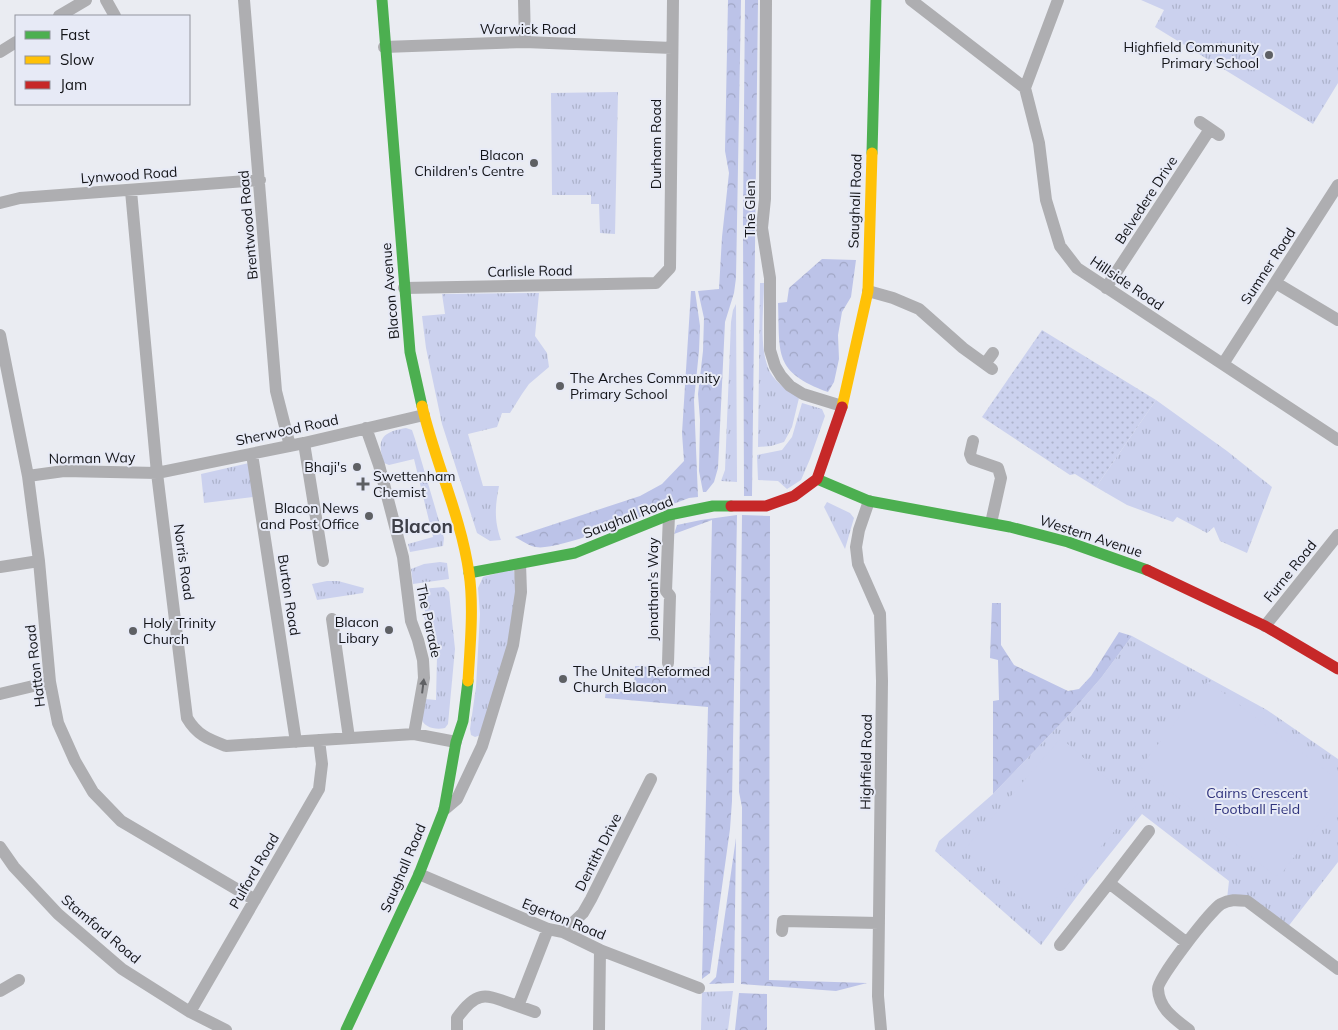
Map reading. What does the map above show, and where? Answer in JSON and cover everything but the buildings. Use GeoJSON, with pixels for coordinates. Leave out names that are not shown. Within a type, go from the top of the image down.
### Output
{"type":"FeatureCollection","features":[{"type":"Feature","properties":{"kind":"street"},"geometry":{"type":"LineString","coordinates":[[61,15],[86,0]]}},
{"type":"Feature","properties":{"kind":"street"},"geometry":{"type":"LineString","coordinates":[[106,0],[114,15]]}},
{"type":"Feature","properties":{"kind":"street","name":"Brentwood Road"},"geometry":{"type":"LineString","coordinates":[[244,0],[276,391],[290,446]]}},
{"type":"Feature","properties":{"kind":"street","name":"Blacon Avenue"},"geometry":{"type":"LineString","coordinates":[[382,0],[384,47],[410,352],[424,415],[464,548],[469,573]]}},
{"type":"Feature","properties":{"kind":"street"},"geometry":{"type":"LineString","coordinates":[[524,0],[525,42]]}},
{"type":"Feature","properties":{"kind":"street","name":"Durham Road"},"geometry":{"type":"LineString","coordinates":[[656,283],[670,268],[673,0]]}},
{"type":"Feature","properties":{"kind":"street","name":"The Glen"},"geometry":{"type":"LineString","coordinates":[[766,0],[765,199],[762,228],[770,278],[770,350],[778,371],[790,386],[803,394],[842,406]]}},
{"type":"Feature","properties":{"kind":"street","name":"Saughall Road"},"geometry":{"type":"LineString","coordinates":[[346,1030],[418,874],[444,810],[456,742],[463,721],[468,678],[471,595],[469,573],[576,553],[669,515],[712,506],[766,506],[774,504],[794,496],[817,479],[842,406],[868,292],[876,0]]}},
{"type":"Feature","properties":{"kind":"street"},"geometry":{"type":"LineString","coordinates":[[912,0],[1024,88],[1058,0]]}},
{"type":"Feature","properties":{"kind":"street","name":"Warwick Road"},"geometry":{"type":"LineString","coordinates":[[384,47],[525,42],[672,48]]}},
{"type":"Feature","properties":{"kind":"street"},"geometry":{"type":"LineString","coordinates":[[0,52],[15,43]]}},
{"type":"Feature","properties":{"kind":"street","name":"Hillside Road"},"geometry":{"type":"LineString","coordinates":[[1024,88],[1039,144],[1046,200],[1060,246],[1077,268],[1338,440]]}},
{"type":"Feature","properties":{"kind":"street","name":"Belvedere Drive"},"geometry":{"type":"LineString","coordinates":[[1106,288],[1210,129]]}},
{"type":"Feature","properties":{"kind":"street","name":"Lynwood Road"},"geometry":{"type":"LineString","coordinates":[[0,203],[20,198],[260,180]]}},
{"type":"Feature","properties":{"kind":"street","name":"Sumner Road"},"geometry":{"type":"LineString","coordinates":[[1223,364],[1338,185]]}},
{"type":"Feature","properties":{"kind":"street","name":"Norris Road"},"geometry":{"type":"LineString","coordinates":[[131,191],[157,473],[188,718],[193,728],[206,738],[226,746],[414,734],[456,742]]}},
{"type":"Feature","properties":{"kind":"street","name":"Carlisle Road"},"geometry":{"type":"LineString","coordinates":[[404,288],[656,283]]}},
{"type":"Feature","properties":{"kind":"street"},"geometry":{"type":"LineString","coordinates":[[1276,283],[1338,320]]}},
{"type":"Feature","properties":{"kind":"street"},"geometry":{"type":"LineString","coordinates":[[868,292],[893,298],[919,309],[988,367],[993,353]]}},
{"type":"Feature","properties":{"kind":"street","name":"Hatton Road"},"geometry":{"type":"LineString","coordinates":[[0,335],[3,369],[28,476],[39,561],[50,682],[58,722],[74,761],[93,792],[121,821],[254,900]]}},
{"type":"Feature","properties":{"kind":"street","name":"Sherwood Road"},"geometry":{"type":"LineString","coordinates":[[157,473],[304,444],[424,415]]}},
{"type":"Feature","properties":{"kind":"street","name":"The Parade"},"geometry":{"type":"LineString","coordinates":[[366,428],[379,465],[401,548],[411,621],[418,640],[422,660],[424,678],[414,734]]}},
{"type":"Feature","properties":{"kind":"street"},"geometry":{"type":"LineString","coordinates":[[973,441],[970,454],[972,459],[998,468],[1001,478],[991,523]]}},
{"type":"Feature","properties":{"kind":"street"},"geometry":{"type":"LineString","coordinates":[[304,444],[323,561]]}},
{"type":"Feature","properties":{"kind":"street","name":"Burton Road"},"geometry":{"type":"LineString","coordinates":[[252,454],[296,742]]}},
{"type":"Feature","properties":{"kind":"street","name":"Norman Way"},"geometry":{"type":"LineString","coordinates":[[28,476],[64,471],[157,473]]}},
{"type":"Feature","properties":{"kind":"street","name":"Western Avenue"},"geometry":{"type":"LineString","coordinates":[[817,479],[868,501],[991,523],[1068,542],[1141,567],[1265,626],[1338,669]]}},
{"type":"Feature","properties":{"kind":"street","name":"Highfield Road"},"geometry":{"type":"LineString","coordinates":[[868,501],[856,547],[858,564],[880,614],[882,690],[878,996],[881,1030]]}},
{"type":"Feature","properties":{"kind":"street","name":"Jonathan's Way"},"geometry":{"type":"LineString","coordinates":[[668,663],[670,596],[666,591],[669,515]]}},
{"type":"Feature","properties":{"kind":"street","name":"Furne Road"},"geometry":{"type":"LineString","coordinates":[[1265,626],[1338,535]]}},
{"type":"Feature","properties":{"kind":"street"},"geometry":{"type":"LineString","coordinates":[[0,567],[39,561]]}},
{"type":"Feature","properties":{"kind":"street"},"geometry":{"type":"LineString","coordinates":[[444,810],[457,799],[482,746],[512,645],[520,592],[520,564]]}},
{"type":"Feature","properties":{"kind":"street"},"geometry":{"type":"LineString","coordinates":[[332,619],[348,738]]}},
{"type":"Feature","properties":{"kind":"street"},"geometry":{"type":"LineString","coordinates":[[0,694],[50,682]]}},
{"type":"Feature","properties":{"kind":"street","name":"Pulford Road"},"geometry":{"type":"LineString","coordinates":[[190,1012],[319,789],[322,764],[319,740]]}},
{"type":"Feature","properties":{"kind":"street","name":"Dentith Drive"},"geometry":{"type":"LineString","coordinates":[[563,932],[583,913],[591,899],[650,779]]}},
{"type":"Feature","properties":{"kind":"street"},"geometry":{"type":"LineString","coordinates":[[1060,945],[1149,831]]}},
{"type":"Feature","properties":{"kind":"street","name":"Stamford Road"},"geometry":{"type":"LineString","coordinates":[[0,846],[14,867],[58,914],[122,969],[190,1012],[226,1030]]}},
{"type":"Feature","properties":{"kind":"street","name":"Egerton Road"},"geometry":{"type":"LineString","coordinates":[[418,874],[548,929],[563,932],[600,950],[700,988]]}},
{"type":"Feature","properties":{"kind":"street"},"geometry":{"type":"LineString","coordinates":[[1109,883],[1188,944]]}},
{"type":"Feature","properties":{"kind":"street"},"geometry":{"type":"LineString","coordinates":[[1189,1030],[1168,1014],[1160,1001],[1157,987],[1163,976],[1208,916],[1219,905],[1233,899],[1247,900],[1338,969]]}},
{"type":"Feature","properties":{"kind":"street"},"geometry":{"type":"LineString","coordinates":[[782,931],[783,921],[880,923]]}},
{"type":"Feature","properties":{"kind":"street"},"geometry":{"type":"LineString","coordinates":[[518,1006],[548,929]]}},
{"type":"Feature","properties":{"kind":"street"},"geometry":{"type":"LineString","coordinates":[[599,1030],[600,950]]}},
{"type":"Feature","properties":{"kind":"street"},"geometry":{"type":"LineString","coordinates":[[458,1030],[457,1018],[474,998],[485,996],[535,1012]]}},
{"type":"Feature","properties":{"kind":"green space"},"geometry":{"type":"Polygon","coordinates":[[[728,0],[741,0],[736,278],[734,293],[725,322],[718,468],[714,482],[706,492],[703,492],[699,471],[700,420],[698,394],[703,351],[704,318],[698,291],[719,289],[729,173],[725,151],[728,0]]]}},
{"type":"Feature","properties":{"kind":"green space"},"geometry":{"type":"Polygon","coordinates":[[[745,0],[758,0],[752,496],[744,496],[743,222],[745,0]]]}},
{"type":"Feature","properties":{"kind":"green space","name":"Highfield Community Primary School"},"geometry":{"type":"Polygon","coordinates":[[[1141,0],[1338,0],[1338,83],[1313,124],[1155,27],[1164,10],[1141,0]]]}},
{"type":"Feature","properties":{"kind":"green space"},"geometry":{"type":"Polygon","coordinates":[[[618,92],[615,234],[600,233],[599,204],[591,204],[591,195],[552,195],[551,93],[618,92]]]}},
{"type":"Feature","properties":{"kind":"green space"},"geometry":{"type":"Polygon","coordinates":[[[822,259],[856,260],[851,297],[842,312],[838,335],[839,359],[834,382],[828,392],[810,385],[797,377],[789,368],[783,359],[779,336],[778,303],[787,302],[789,288],[822,259]]]}},
{"type":"Feature","properties":{"kind":"green space"},"geometry":{"type":"Polygon","coordinates":[[[760,283],[764,283],[763,340],[766,362],[776,380],[799,398],[792,427],[784,442],[758,447],[760,283]]]}},
{"type":"Feature","properties":{"kind":"green space"},"geometry":{"type":"Polygon","coordinates":[[[691,291],[695,291],[700,326],[694,400],[698,497],[689,498],[566,543],[548,547],[536,547],[515,537],[640,496],[662,484],[684,461],[682,433],[691,291]]]}},
{"type":"Feature","properties":{"kind":"green space"},"geometry":{"type":"Polygon","coordinates":[[[539,293],[535,336],[547,353],[549,367],[529,384],[510,413],[502,413],[497,427],[468,434],[483,486],[499,486],[496,513],[501,540],[490,541],[477,533],[442,424],[426,348],[422,316],[445,314],[442,294],[539,293]]]}},
{"type":"Feature","properties":{"kind":"green space"},"geometry":{"type":"Polygon","coordinates":[[[736,304],[737,482],[721,481],[725,470],[731,322],[736,304]]]}},
{"type":"Feature","properties":{"kind":"green space"},"geometry":{"type":"Polygon","coordinates":[[[1042,330],[1156,400],[1096,487],[1075,474],[1070,475],[982,417],[1042,330]]]}},
{"type":"Feature","properties":{"kind":"green space"},"geometry":{"type":"Polygon","coordinates":[[[1156,400],[1227,451],[1272,487],[1247,553],[1220,541],[1214,527],[1207,533],[1177,517],[1173,522],[1127,505],[1096,487],[1156,400]]]}},
{"type":"Feature","properties":{"kind":"green space"},"geometry":{"type":"Polygon","coordinates":[[[802,403],[822,409],[825,416],[801,480],[787,489],[778,481],[758,480],[757,455],[782,450],[792,437],[802,403]]]}},
{"type":"Feature","properties":{"kind":"green space"},"geometry":{"type":"Polygon","coordinates":[[[406,428],[412,430],[444,538],[443,546],[410,552],[408,544],[433,537],[414,459],[389,465],[384,463],[381,448],[381,442],[386,435],[406,428]]]}},
{"type":"Feature","properties":{"kind":"green space"},"geometry":{"type":"Polygon","coordinates":[[[249,463],[253,497],[204,503],[201,474],[249,463]]]}},
{"type":"Feature","properties":{"kind":"green space"},"geometry":{"type":"Polygon","coordinates":[[[827,502],[850,513],[854,518],[845,549],[824,507],[827,502]]]}},
{"type":"Feature","properties":{"kind":"green space"},"geometry":{"type":"Polygon","coordinates":[[[737,515],[730,829],[710,973],[702,979],[708,707],[605,698],[606,690],[634,693],[635,666],[709,667],[712,520],[674,534],[677,525],[737,515]]]}},
{"type":"Feature","properties":{"kind":"green space"},"geometry":{"type":"Polygon","coordinates":[[[742,515],[770,516],[769,980],[867,983],[836,991],[741,984],[742,807],[739,792],[742,515]]]}},
{"type":"Feature","properties":{"kind":"green space"},"geometry":{"type":"Polygon","coordinates":[[[447,563],[449,579],[413,584],[411,569],[424,564],[447,563]]]}},
{"type":"Feature","properties":{"kind":"green space"},"geometry":{"type":"Polygon","coordinates":[[[513,569],[516,585],[515,604],[506,651],[481,735],[475,737],[471,735],[470,729],[476,687],[480,614],[478,588],[483,577],[513,569]]]}},
{"type":"Feature","properties":{"kind":"green space"},"geometry":{"type":"Polygon","coordinates":[[[338,581],[364,588],[363,593],[317,600],[312,584],[338,581]]]}},
{"type":"Feature","properties":{"kind":"green space"},"geometry":{"type":"Polygon","coordinates":[[[444,587],[449,592],[455,649],[448,724],[445,728],[438,729],[427,726],[421,716],[425,699],[436,700],[437,656],[424,617],[426,616],[421,589],[444,587]]]}},
{"type":"Feature","properties":{"kind":"green space"},"geometry":{"type":"Polygon","coordinates":[[[992,603],[1001,603],[1001,645],[1014,665],[1068,691],[1079,689],[1091,676],[1119,632],[1132,636],[1101,678],[1068,716],[993,794],[993,701],[999,700],[998,660],[990,658],[992,603]]]}},
{"type":"Feature","properties":{"kind":"green space","name":"Cairns Crescent Football Field"},"geometry":{"type":"Polygon","coordinates":[[[1132,636],[1267,710],[1338,759],[1338,862],[1287,928],[1273,917],[1227,899],[1229,881],[1142,814],[1089,880],[1041,945],[935,851],[939,841],[993,794],[1068,716],[1101,678],[1132,636]]]}},
{"type":"Feature","properties":{"kind":"green space"},"geometry":{"type":"Polygon","coordinates":[[[1208,681],[1338,780],[1338,799],[1282,873],[1275,876],[1140,767],[1208,681]]]}},
{"type":"Feature","properties":{"kind":"green space"},"geometry":{"type":"Polygon","coordinates":[[[1061,738],[1137,805],[1041,916],[964,850],[1061,738]]]}},
{"type":"Feature","properties":{"kind":"green space"},"geometry":{"type":"Polygon","coordinates":[[[736,838],[734,983],[709,984],[716,977],[736,838]]]}},
{"type":"Feature","properties":{"kind":"green space"},"geometry":{"type":"Polygon","coordinates":[[[733,991],[728,1030],[701,1030],[702,992],[733,991]]]}},
{"type":"Feature","properties":{"kind":"green space"},"geometry":{"type":"Polygon","coordinates":[[[739,993],[767,994],[767,1030],[735,1030],[739,993]]]}},
{"type":"Feature","properties":{"kind":"traffic: fast"},"geometry":{"type":"LineString","coordinates":[[382,0],[410,352],[422,406]]}},
{"type":"Feature","properties":{"kind":"traffic: fast"},"geometry":{"type":"LineString","coordinates":[[872,153],[876,0]]}},
{"type":"Feature","properties":{"kind":"traffic: fast"},"geometry":{"type":"LineString","coordinates":[[817,479],[869,501],[1010,527],[1068,542],[1147,570]]}},
{"type":"Feature","properties":{"kind":"traffic: fast"},"geometry":{"type":"LineString","coordinates":[[469,573],[575,553],[669,515],[713,506],[731,506]]}},
{"type":"Feature","properties":{"kind":"traffic: fast"},"geometry":{"type":"LineString","coordinates":[[346,1030],[419,874],[444,810],[456,742],[463,721],[468,681]]}},
{"type":"Feature","properties":{"kind":"traffic: slow"},"geometry":{"type":"LineString","coordinates":[[842,407],[868,291],[872,153]]}},
{"type":"Feature","properties":{"kind":"traffic: slow"},"geometry":{"type":"LineString","coordinates":[[422,406],[460,531],[469,573],[471,641],[468,681]]}},
{"type":"Feature","properties":{"kind":"traffic: jam"},"geometry":{"type":"LineString","coordinates":[[731,506],[766,506],[794,496],[817,479],[842,407]]}},
{"type":"Feature","properties":{"kind":"traffic: jam"},"geometry":{"type":"LineString","coordinates":[[1147,570],[1265,626],[1338,669]]}},
{"type":"Feature","properties":{"kind":"place","name":"Highfield Community Primary School"},"geometry":{"type":"Point","coordinates":[1269,55]}},
{"type":"Feature","properties":{"kind":"place","name":"Blacon Children's Centre"},"geometry":{"type":"Point","coordinates":[534,163]}},
{"type":"Feature","properties":{"kind":"place","name":"The Arches Community Primary School"},"geometry":{"type":"Point","coordinates":[560,386]}},
{"type":"Feature","properties":{"kind":"place","name":"Bhaji's"},"geometry":{"type":"Point","coordinates":[357,467]}},
{"type":"Feature","properties":{"kind":"place","name":"Swettenham Chemist"},"geometry":{"type":"Point","coordinates":[363,484]}},
{"type":"Feature","properties":{"kind":"place","name":"Blacon News and Post Office"},"geometry":{"type":"Point","coordinates":[369,516]}},
{"type":"Feature","properties":{"kind":"place","name":"Blacon Libary"},"geometry":{"type":"Point","coordinates":[389,630]}},
{"type":"Feature","properties":{"kind":"place","name":"Holy Trinity Church"},"geometry":{"type":"Point","coordinates":[133,631]}},
{"type":"Feature","properties":{"kind":"place","name":"The United Reformed Church Blacon"},"geometry":{"type":"Point","coordinates":[563,679]}},
{"type":"Feature","properties":{"kind":"district","name":"Blacon"},"geometry":{"type":"Point","coordinates":[422,526]}}]}
